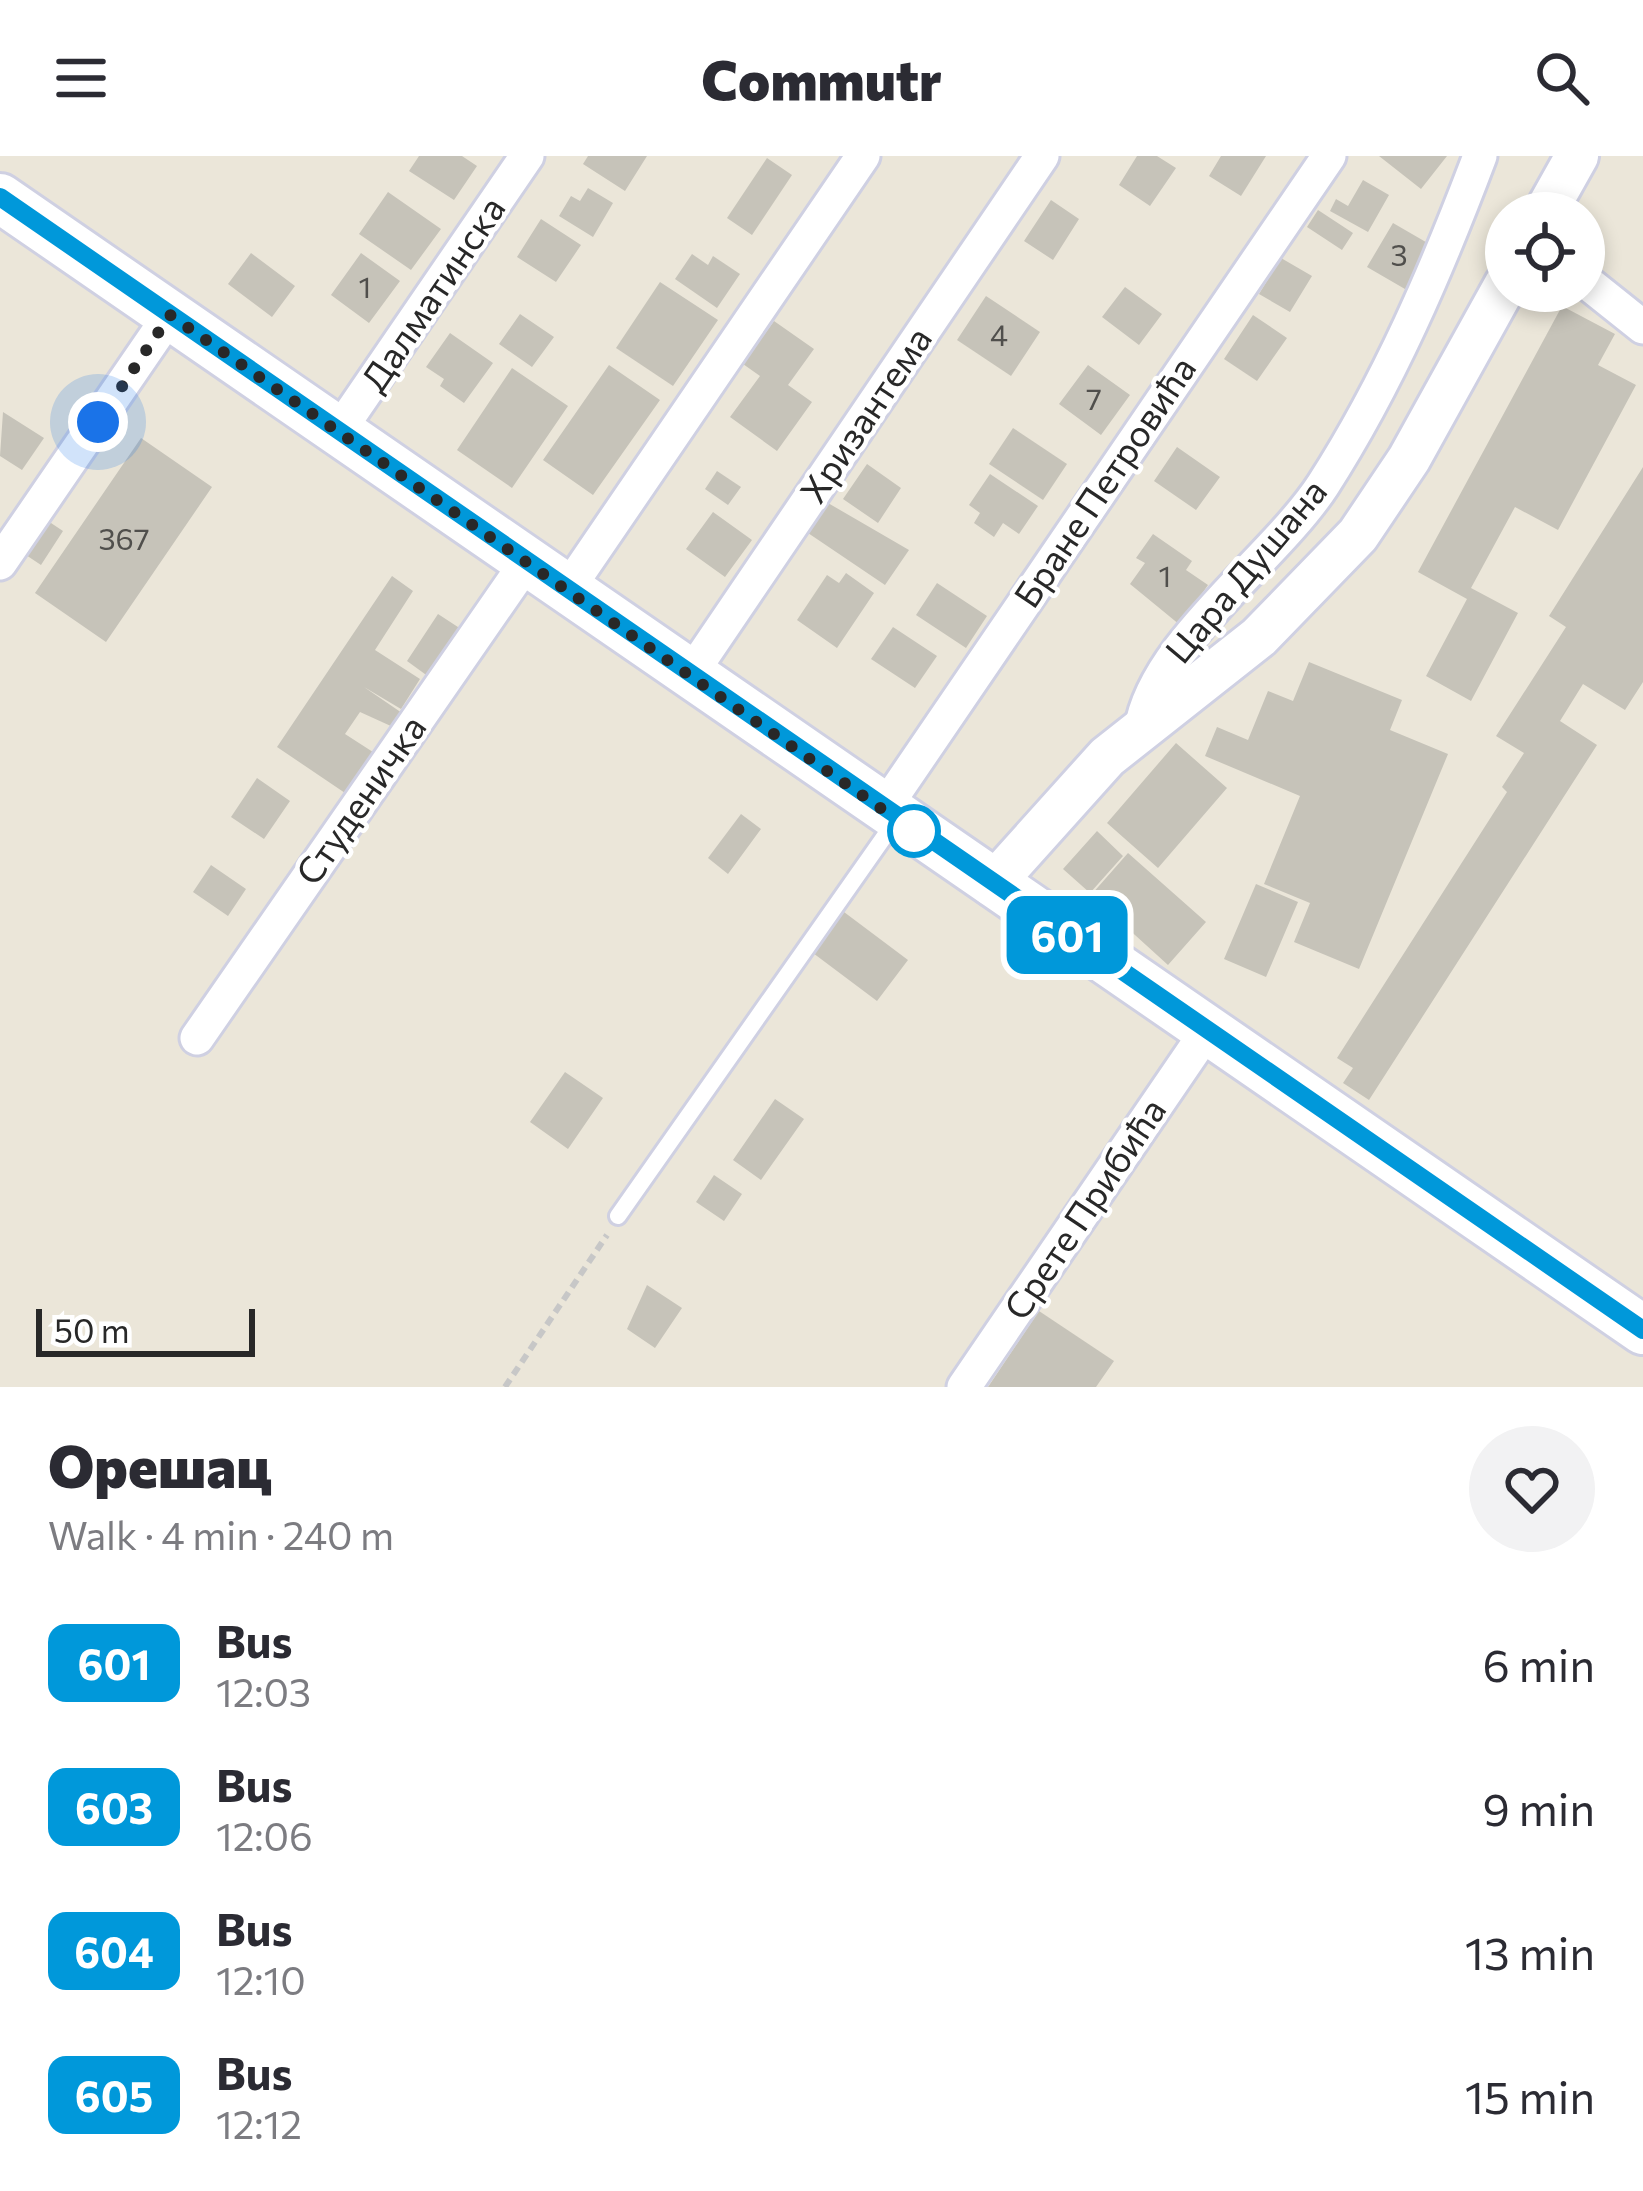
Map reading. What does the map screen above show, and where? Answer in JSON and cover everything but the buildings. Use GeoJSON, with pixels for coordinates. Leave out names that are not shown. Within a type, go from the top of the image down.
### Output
{"type":"FeatureCollection","features":[{"type":"Feature","properties":{"kind":"main road"},"geometry":{"type":"LineString","coordinates":[[0,197],[1643,1330]]}},
{"type":"Feature","properties":{"kind":"street","name":"Далматинска"},"geometry":{"type":"LineString","coordinates":[[338,431],[527,156]]}},
{"type":"Feature","properties":{"kind":"street"},"geometry":{"type":"LineString","coordinates":[[567,590],[863,156]]}},
{"type":"Feature","properties":{"kind":"street","name":"Хризантема"},"geometry":{"type":"LineString","coordinates":[[690,675],[1042,156]]}},
{"type":"Feature","properties":{"kind":"street","name":"Бране Петровића"},"geometry":{"type":"LineString","coordinates":[[890,815],[1330,156]]}},
{"type":"Feature","properties":{"kind":"street","name":"Цара Душана"},"geometry":{"type":"LineString","coordinates":[[992,885],[1070,795],[1141,730],[1147,694],[1164,667],[1304,513],[1340,457],[1431,280],[1479,156]]}},
{"type":"Feature","properties":{"kind":"street"},"geometry":{"type":"LineString","coordinates":[[1556,192],[1576,156]]}},
{"type":"Feature","properties":{"kind":"street"},"geometry":{"type":"LineString","coordinates":[[1605,297],[1643,327]]}},
{"type":"Feature","properties":{"kind":"street"},"geometry":{"type":"LineString","coordinates":[[1141,730],[1258,637],[1358,535],[1409,459],[1490,312]]}},
{"type":"Feature","properties":{"kind":"street"},"geometry":{"type":"LineString","coordinates":[[0,563],[170,315]]}},
{"type":"Feature","properties":{"kind":"street","name":"Студеничка"},"geometry":{"type":"LineString","coordinates":[[197,1038],[526,562]]}},
{"type":"Feature","properties":{"kind":"street","name":"Срете Прибића"},"geometry":{"type":"LineString","coordinates":[[964,1387],[1207,1030]]}},
{"type":"Feature","properties":{"kind":"lane"},"geometry":{"type":"LineString","coordinates":[[618,1216],[890,815]]}},
{"type":"Feature","properties":{"kind":"path"},"geometry":{"type":"LineString","coordinates":[[505,1387],[618,1216]]}},
{"type":"Feature","properties":{"kind":"bus line","name":"601"},"geometry":{"type":"LineString","coordinates":[[0,197],[1643,1330]]}},
{"type":"Feature","properties":{"kind":"route"},"geometry":{"type":"LineString","coordinates":[[98,422],[170,315],[931,843],[914,831]]}}]}
